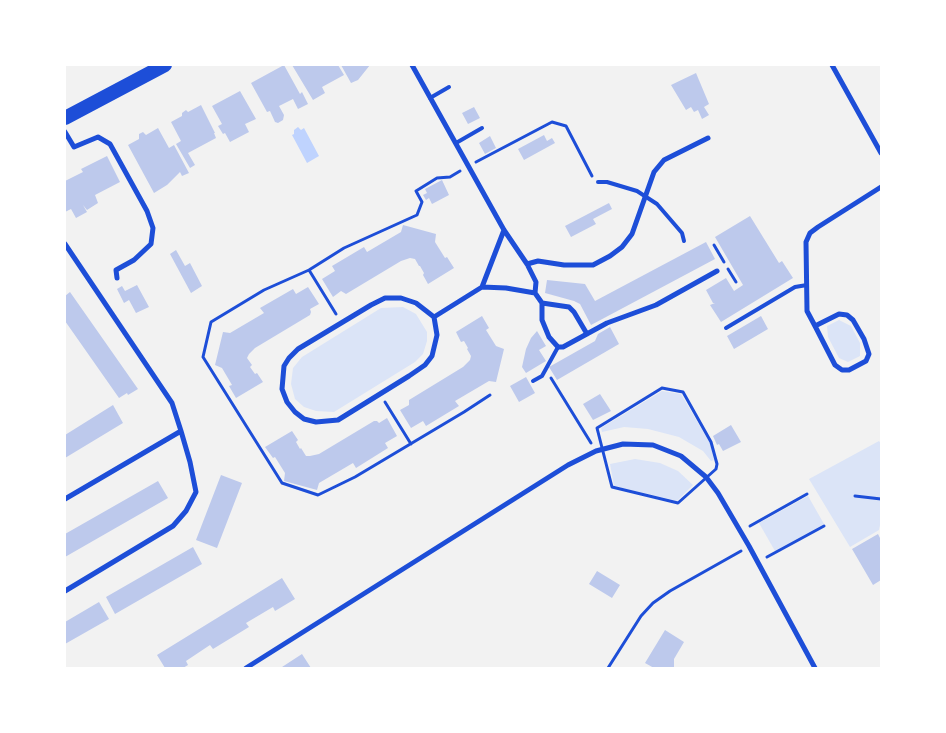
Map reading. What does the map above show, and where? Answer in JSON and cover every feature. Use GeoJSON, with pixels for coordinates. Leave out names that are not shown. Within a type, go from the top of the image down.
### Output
{"type":"FeatureCollection","features":[{"type":"Feature","properties":{"kind":"highway"},"geometry":{"type":"LineString","coordinates":[[65,118],[165,65]]}},
{"type":"Feature","properties":{"kind":"street"},"geometry":{"type":"LineString","coordinates":[[412,65],[504,230],[527,264],[536,282],[535,293],[542,304],[542,320],[549,336],[558,347],[563,347],[607,323],[656,305],[717,271]]}},
{"type":"Feature","properties":{"kind":"street"},"geometry":{"type":"LineString","coordinates":[[832,65],[881,153]]}},
{"type":"Feature","properties":{"kind":"street"},"geometry":{"type":"LineString","coordinates":[[65,132],[74,147],[98,137],[110,144],[147,211],[153,228],[150,244],[134,260],[116,270],[117,278]]}},
{"type":"Feature","properties":{"kind":"street"},"geometry":{"type":"LineString","coordinates":[[527,264],[538,261],[564,265],[593,264],[610,256],[622,247],[632,234],[654,172],[664,160],[708,138]]}},
{"type":"Feature","properties":{"kind":"street"},"geometry":{"type":"LineString","coordinates":[[815,326],[839,314],[847,315],[853,320],[864,339],[869,354],[866,361],[849,370],[842,370],[835,365],[807,311],[806,242],[810,233],[818,227],[881,187]]}},
{"type":"Feature","properties":{"kind":"street"},"geometry":{"type":"LineString","coordinates":[[482,287],[504,230]]}},
{"type":"Feature","properties":{"kind":"street"},"geometry":{"type":"LineString","coordinates":[[65,244],[172,403],[190,462],[196,492],[186,511],[173,526],[65,591]]}},
{"type":"Feature","properties":{"kind":"street"},"geometry":{"type":"LineString","coordinates":[[434,317],[482,287],[506,288],[535,293]]}},
{"type":"Feature","properties":{"kind":"street"},"geometry":{"type":"LineString","coordinates":[[385,298],[401,298],[416,303],[434,317],[437,335],[432,356],[425,365],[410,376],[338,420],[316,422],[304,419],[287,402],[282,389],[284,366],[298,349],[341,323],[385,298]]}},
{"type":"Feature","properties":{"kind":"street"},"geometry":{"type":"LineString","coordinates":[[542,304],[569,307],[587,334]]}},
{"type":"Feature","properties":{"kind":"street"},"geometry":{"type":"LineString","coordinates":[[65,499],[181,431]]}},
{"type":"Feature","properties":{"kind":"street"},"geometry":{"type":"LineString","coordinates":[[250,667],[568,465],[596,451],[623,444],[653,445],[682,456],[710,482],[749,546],[815,668]]}},
{"type":"Feature","properties":{"kind":"lane"},"geometry":{"type":"LineString","coordinates":[[430,98],[449,88]]}},
{"type":"Feature","properties":{"kind":"lane"},"geometry":{"type":"LineString","coordinates":[[456,143],[482,128]]}},
{"type":"Feature","properties":{"kind":"lane"},"geometry":{"type":"LineString","coordinates":[[598,182],[607,182],[637,191],[657,204],[682,233],[684,241]]}},
{"type":"Feature","properties":{"kind":"lane"},"geometry":{"type":"LineString","coordinates":[[726,328],[795,287],[807,285]]}},
{"type":"Feature","properties":{"kind":"lane"},"geometry":{"type":"LineString","coordinates":[[533,381],[542,376],[558,347]]}},
{"type":"Feature","properties":{"kind":"path"},"geometry":{"type":"LineString","coordinates":[[490,395],[411,444],[354,477],[318,495],[282,483],[203,357],[211,322],[225,312],[264,290],[309,270],[344,248],[417,214],[422,202],[416,191],[437,178],[450,177],[552,122],[566,126],[591,174],[598,182]]}},
{"type":"Feature","properties":{"kind":"path"},"geometry":{"type":"LineString","coordinates":[[309,270],[341,323]]}},
{"type":"Feature","properties":{"kind":"path"},"geometry":{"type":"LineString","coordinates":[[545,369],[596,451]]}},
{"type":"Feature","properties":{"kind":"path"},"geometry":{"type":"LineString","coordinates":[[380,394],[411,444]]}},
{"type":"Feature","properties":{"kind":"path"},"geometry":{"type":"LineString","coordinates":[[741,532],[807,494]]}},
{"type":"Feature","properties":{"kind":"path"},"geometry":{"type":"LineString","coordinates":[[855,496],[881,499]]}},
{"type":"Feature","properties":{"kind":"path"},"geometry":{"type":"LineString","coordinates":[[758,562],[824,526]]}},
{"type":"Feature","properties":{"kind":"path"},"geometry":{"type":"LineString","coordinates":[[608,668],[641,616],[653,603],[670,590],[749,546]]}},
{"type":"Feature","properties":{"kind":"shaded area"},"geometry":{"type":"Polygon","coordinates":[[[403,307],[416,314],[427,332],[427,341],[423,354],[415,362],[334,412],[316,411],[304,407],[295,399],[291,384],[293,368],[302,357],[381,308],[403,307]]]}},
{"type":"Feature","properties":{"kind":"shaded area"},"geometry":{"type":"Polygon","coordinates":[[[839,320],[851,326],[860,343],[860,356],[848,362],[839,358],[828,337],[827,326],[839,320]]]}},
{"type":"Feature","properties":{"kind":"shaded area"},"geometry":{"type":"Polygon","coordinates":[[[662,391],[681,394],[710,443],[714,460],[711,461],[703,451],[679,437],[648,429],[624,427],[602,432],[601,428],[662,391]]]}},
{"type":"Feature","properties":{"kind":"shaded area"},"geometry":{"type":"Polygon","coordinates":[[[879,441],[881,444],[881,520],[879,530],[850,547],[809,479],[879,441]]]}},
{"type":"Feature","properties":{"kind":"shaded area"},"geometry":{"type":"Polygon","coordinates":[[[635,459],[660,463],[678,471],[693,485],[677,501],[614,486],[610,464],[635,459]]]}},
{"type":"Feature","properties":{"kind":"shaded area"},"geometry":{"type":"Polygon","coordinates":[[[808,496],[824,524],[775,551],[759,523],[808,496]]]}},
{"type":"Feature","properties":{"kind":"water"},"geometry":{"type":"Polygon","coordinates":[[[298,127],[301,130],[304,128],[319,156],[307,163],[292,135],[298,127]]]}},
{"type":"Feature","properties":{"kind":"building"},"geometry":{"type":"Polygon","coordinates":[[[284,65],[300,94],[302,92],[308,104],[298,109],[293,99],[279,106],[284,115],[283,120],[278,123],[275,122],[270,111],[267,112],[251,83],[284,65]]]}},
{"type":"Feature","properties":{"kind":"building"},"geometry":{"type":"Polygon","coordinates":[[[292,65],[338,65],[344,75],[322,87],[325,93],[313,100],[292,65]]]}},
{"type":"Feature","properties":{"kind":"building"},"geometry":{"type":"Polygon","coordinates":[[[341,65],[370,65],[358,80],[351,83],[341,65]]]}},
{"type":"Feature","properties":{"kind":"building"},"geometry":{"type":"Polygon","coordinates":[[[696,73],[709,104],[704,107],[709,115],[702,119],[698,110],[694,112],[691,107],[686,110],[671,85],[696,73]]]}},
{"type":"Feature","properties":{"kind":"building"},"geometry":{"type":"Polygon","coordinates":[[[240,91],[256,119],[245,124],[249,132],[230,142],[218,126],[222,124],[212,106],[240,91]]]}},
{"type":"Feature","properties":{"kind":"building"},"geometry":{"type":"Polygon","coordinates":[[[201,105],[216,138],[188,153],[195,165],[190,168],[176,144],[181,141],[171,122],[182,116],[182,113],[186,110],[188,112],[201,105]]]}},
{"type":"Feature","properties":{"kind":"building"},"geometry":{"type":"Polygon","coordinates":[[[474,107],[480,118],[468,124],[462,113],[474,107]]]}},
{"type":"Feature","properties":{"kind":"building"},"geometry":{"type":"Polygon","coordinates":[[[158,128],[169,148],[174,145],[189,173],[182,176],[180,172],[167,185],[154,193],[128,145],[139,139],[139,134],[143,132],[146,135],[158,128]]]}},
{"type":"Feature","properties":{"kind":"building"},"geometry":{"type":"Polygon","coordinates":[[[544,135],[547,141],[552,138],[555,143],[524,160],[518,149],[544,135]]]}},
{"type":"Feature","properties":{"kind":"building"},"geometry":{"type":"Polygon","coordinates":[[[490,136],[496,148],[485,154],[479,143],[490,136]]]}},
{"type":"Feature","properties":{"kind":"building"},"geometry":{"type":"Polygon","coordinates":[[[107,156],[120,182],[95,195],[98,203],[87,210],[83,205],[87,212],[76,218],[71,209],[65,212],[65,181],[83,172],[81,169],[107,156]]]}},
{"type":"Feature","properties":{"kind":"building"},"geometry":{"type":"Polygon","coordinates":[[[442,180],[449,195],[432,204],[429,198],[426,200],[423,195],[427,193],[425,189],[442,180]]]}},
{"type":"Feature","properties":{"kind":"building"},"geometry":{"type":"Polygon","coordinates":[[[609,203],[612,209],[593,219],[596,224],[571,237],[565,226],[609,203]]]}},
{"type":"Feature","properties":{"kind":"building"},"geometry":{"type":"Polygon","coordinates":[[[750,216],[779,263],[782,261],[793,278],[721,322],[710,305],[715,303],[713,303],[706,290],[726,278],[734,291],[743,285],[715,237],[750,216]]]}},
{"type":"Feature","properties":{"kind":"building"},"geometry":{"type":"Polygon","coordinates":[[[403,225],[436,234],[435,242],[454,268],[428,284],[420,266],[415,259],[410,258],[401,261],[346,294],[341,291],[333,297],[322,279],[335,271],[332,266],[364,247],[367,252],[401,232],[403,225]]]}},
{"type":"Feature","properties":{"kind":"building"},"geometry":{"type":"Polygon","coordinates":[[[706,242],[715,259],[591,325],[580,304],[545,293],[547,280],[585,284],[595,301],[706,242]]]}},
{"type":"Feature","properties":{"kind":"building"},"geometry":{"type":"Polygon","coordinates":[[[176,250],[185,266],[190,263],[202,286],[191,293],[170,254],[176,250]]]}},
{"type":"Feature","properties":{"kind":"building"},"geometry":{"type":"Polygon","coordinates":[[[137,285],[149,307],[136,313],[129,300],[124,303],[117,289],[122,286],[125,291],[137,285]]]}},
{"type":"Feature","properties":{"kind":"building"},"geometry":{"type":"Polygon","coordinates":[[[308,287],[319,304],[310,309],[310,315],[255,348],[249,354],[247,358],[252,365],[250,367],[263,382],[236,398],[229,386],[232,385],[222,368],[215,365],[223,332],[230,333],[264,313],[260,308],[293,289],[296,294],[308,287]]]}},
{"type":"Feature","properties":{"kind":"building"},"geometry":{"type":"Polygon","coordinates":[[[70,292],[138,389],[119,398],[65,321],[65,296],[70,292]]]}},
{"type":"Feature","properties":{"kind":"building"},"geometry":{"type":"Polygon","coordinates":[[[482,316],[489,328],[486,330],[496,346],[504,349],[496,382],[489,381],[455,401],[459,406],[426,426],[423,421],[411,428],[400,410],[409,405],[409,400],[463,367],[470,360],[471,356],[468,348],[464,341],[461,342],[456,332],[482,316]]]}},
{"type":"Feature","properties":{"kind":"building"},"geometry":{"type":"Polygon","coordinates":[[[761,316],[768,329],[734,349],[727,336],[761,316]]]}},
{"type":"Feature","properties":{"kind":"building"},"geometry":{"type":"Polygon","coordinates":[[[610,327],[619,344],[557,380],[549,367],[595,341],[598,334],[610,327]]]}},
{"type":"Feature","properties":{"kind":"building"},"geometry":{"type":"Polygon","coordinates":[[[537,331],[546,346],[539,350],[546,361],[526,373],[522,367],[526,349],[537,331]]]}},
{"type":"Feature","properties":{"kind":"building"},"geometry":{"type":"Polygon","coordinates":[[[526,377],[535,393],[519,402],[510,386],[526,377]]]}},
{"type":"Feature","properties":{"kind":"building"},"geometry":{"type":"Polygon","coordinates":[[[600,394],[611,411],[593,420],[583,404],[600,394]]]}},
{"type":"Feature","properties":{"kind":"building"},"geometry":{"type":"Polygon","coordinates":[[[113,405],[123,423],[65,458],[65,435],[113,405]]]}},
{"type":"Feature","properties":{"kind":"building"},"geometry":{"type":"Polygon","coordinates":[[[387,418],[397,436],[385,443],[388,448],[356,468],[353,463],[319,483],[317,490],[284,481],[285,473],[275,457],[273,458],[265,447],[292,431],[298,440],[296,442],[306,456],[319,454],[374,421],[379,423],[387,418]]]}},
{"type":"Feature","properties":{"kind":"building"},"geometry":{"type":"Polygon","coordinates":[[[731,425],[741,442],[723,451],[719,444],[717,445],[713,436],[731,425]]]}},
{"type":"Feature","properties":{"kind":"building"},"geometry":{"type":"Polygon","coordinates":[[[221,475],[242,483],[217,548],[196,540],[221,475]]]}},
{"type":"Feature","properties":{"kind":"building"},"geometry":{"type":"Polygon","coordinates":[[[158,481],[168,498],[65,557],[65,534],[158,481]]]}},
{"type":"Feature","properties":{"kind":"building"},"geometry":{"type":"Polygon","coordinates":[[[878,534],[881,540],[881,580],[873,585],[852,549],[878,534]]]}},
{"type":"Feature","properties":{"kind":"building"},"geometry":{"type":"Polygon","coordinates":[[[193,547],[202,564],[115,614],[106,597],[193,547]]]}},
{"type":"Feature","properties":{"kind":"building"},"geometry":{"type":"Polygon","coordinates":[[[597,571],[620,585],[612,598],[589,584],[597,571]]]}},
{"type":"Feature","properties":{"kind":"building"},"geometry":{"type":"Polygon","coordinates":[[[282,578],[295,599],[275,611],[273,607],[246,623],[249,627],[213,649],[210,645],[186,661],[188,665],[183,668],[165,668],[157,655],[282,578]]]}},
{"type":"Feature","properties":{"kind":"building"},"geometry":{"type":"Polygon","coordinates":[[[99,602],[109,619],[65,644],[65,622],[99,602]]]}},
{"type":"Feature","properties":{"kind":"building"},"geometry":{"type":"Polygon","coordinates":[[[665,630],[684,642],[674,659],[674,668],[654,668],[645,663],[665,630]]]}},
{"type":"Feature","properties":{"kind":"building"},"geometry":{"type":"Polygon","coordinates":[[[302,654],[311,668],[282,668],[282,667],[302,654]]]}}]}
